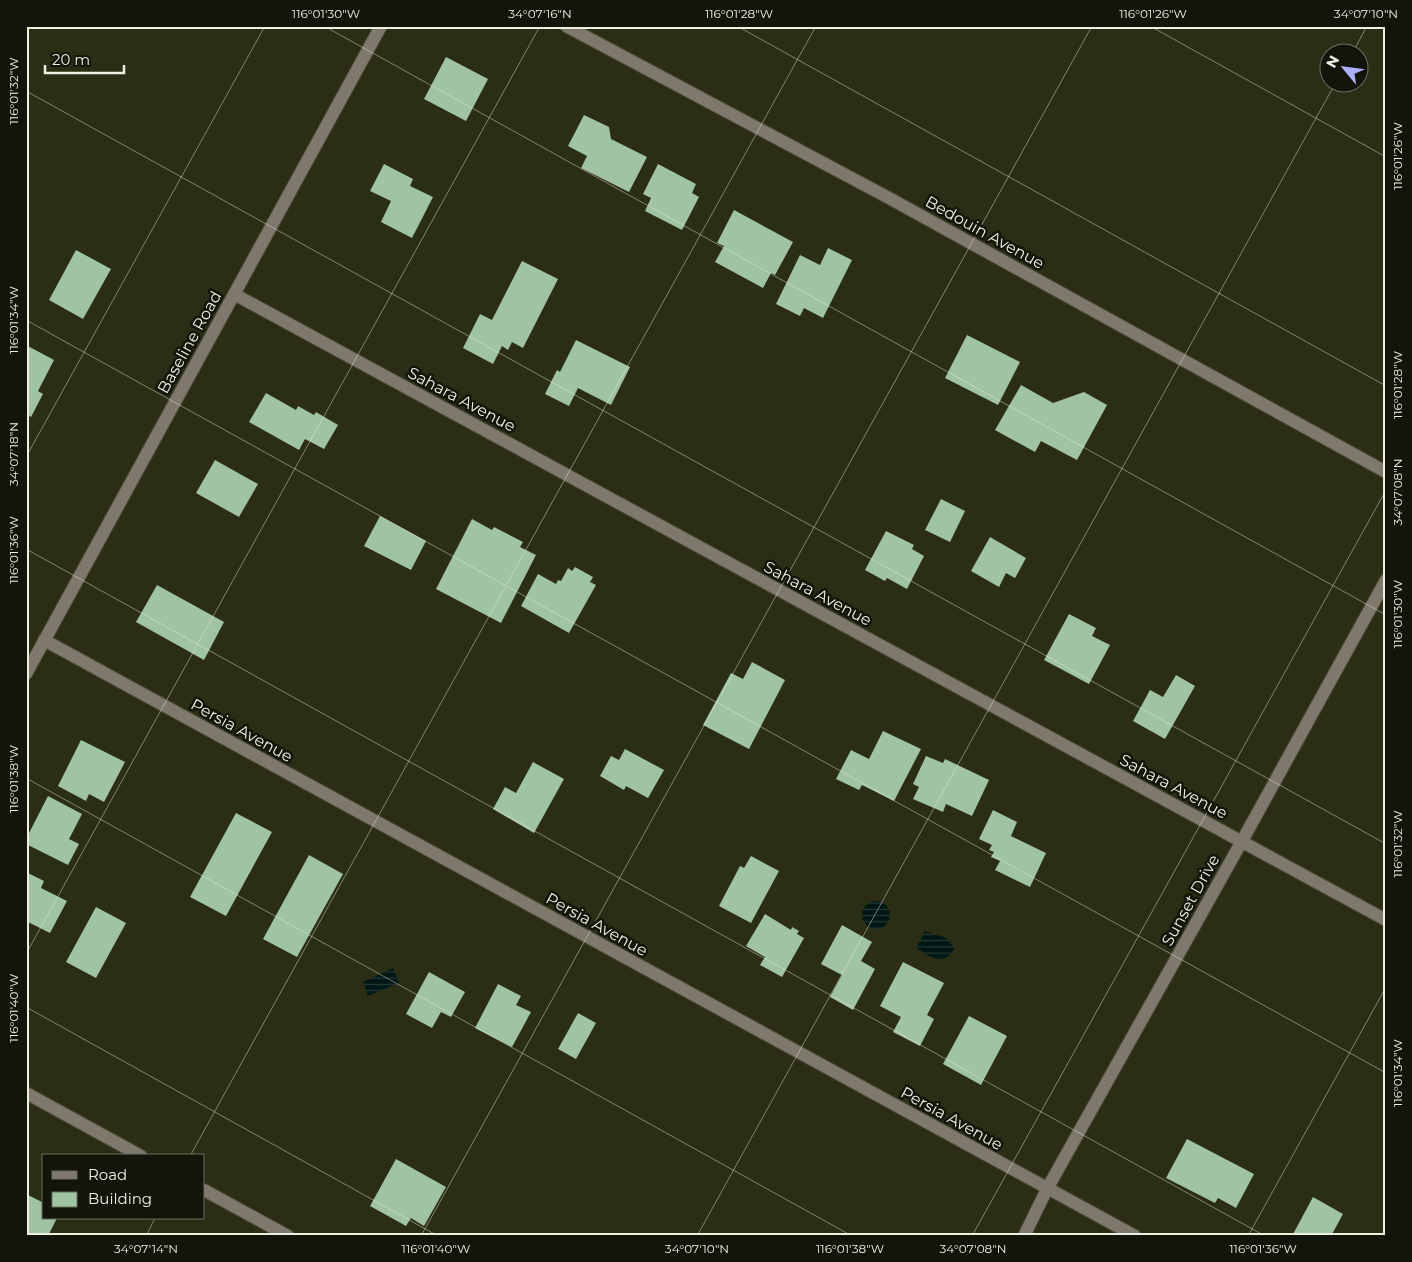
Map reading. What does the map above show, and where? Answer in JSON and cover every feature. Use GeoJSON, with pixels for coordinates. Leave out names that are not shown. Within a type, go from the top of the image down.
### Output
{"type":"FeatureCollection","features":[{"type":"Feature","properties":{"kind":"street","name":"Baseline Road"},"geometry":{"type":"LineString","coordinates":[[26,674],[381,26]]}},
{"type":"Feature","properties":{"kind":"street","name":"Bedouin Avenue"},"geometry":{"type":"LineString","coordinates":[[566,26],[898,202],[1386,472]]}},
{"type":"Feature","properties":{"kind":"street","name":"Sahara Avenue"},"geometry":{"type":"LineString","coordinates":[[234,294],[1386,920]]}},
{"type":"Feature","properties":{"kind":"street","name":"Sunset Drive"},"geometry":{"type":"LineString","coordinates":[[1024,1236],[1047,1189],[1386,580]]}},
{"type":"Feature","properties":{"kind":"street","name":"Persia Avenue"},"geometry":{"type":"LineString","coordinates":[[44,640],[1134,1236]]}},
{"type":"Feature","properties":{"kind":"street"},"geometry":{"type":"LineString","coordinates":[[26,1093],[137,1154]]}},
{"type":"Feature","properties":{"kind":"street"},"geometry":{"type":"LineString","coordinates":[[205,1191],[288,1236]]}},
{"type":"Feature","properties":{"kind":"water"},"geometry":{"type":"Polygon","coordinates":[[[876,901],[886,905],[890,915],[886,925],[876,929],[866,925],[862,915],[866,905],[876,901]]]}},
{"type":"Feature","properties":{"kind":"water"},"geometry":{"type":"Polygon","coordinates":[[[925,931],[942,936],[948,940],[954,949],[950,955],[945,958],[936,959],[916,948],[925,931]]]}},
{"type":"Feature","properties":{"kind":"water"},"geometry":{"type":"Polygon","coordinates":[[[393,968],[399,983],[368,996],[363,982],[393,968]]]}},
{"type":"Feature","properties":{"kind":"building"},"geometry":{"type":"Polygon","coordinates":[[[446,57],[488,79],[466,121],[424,99],[446,57]]]}},
{"type":"Feature","properties":{"kind":"building"},"geometry":{"type":"Polygon","coordinates":[[[584,115],[609,127],[611,139],[647,157],[629,192],[581,168],[587,156],[568,146],[584,115]]]}},
{"type":"Feature","properties":{"kind":"building"},"geometry":{"type":"Polygon","coordinates":[[[384,164],[413,179],[410,186],[433,197],[412,238],[381,222],[391,201],[370,191],[384,164]]]}},
{"type":"Feature","properties":{"kind":"building"},"geometry":{"type":"Polygon","coordinates":[[[658,164],[696,184],[692,193],[699,197],[682,230],[645,211],[651,198],[643,194],[658,164]]]}},
{"type":"Feature","properties":{"kind":"building"},"geometry":{"type":"Polygon","coordinates":[[[734,210],[793,242],[775,275],[771,273],[763,288],[715,262],[724,246],[717,243],[734,210]]]}},
{"type":"Feature","properties":{"kind":"building"},"geometry":{"type":"Polygon","coordinates":[[[828,248],[852,260],[823,318],[804,308],[800,316],[776,304],[800,255],[820,265],[828,248]]]}},
{"type":"Feature","properties":{"kind":"building"},"geometry":{"type":"Polygon","coordinates":[[[76,250],[111,269],[83,319],[49,300],[76,250]]]}},
{"type":"Feature","properties":{"kind":"building"},"geometry":{"type":"Polygon","coordinates":[[[522,261],[558,279],[523,348],[512,342],[508,350],[502,346],[493,364],[463,348],[480,314],[492,320],[522,261]]]}},
{"type":"Feature","properties":{"kind":"building"},"geometry":{"type":"Polygon","coordinates":[[[967,335],[1020,362],[998,405],[945,378],[967,335]]]}},
{"type":"Feature","properties":{"kind":"building"},"geometry":{"type":"Polygon","coordinates":[[[576,340],[630,367],[611,405],[578,388],[569,406],[545,394],[557,370],[560,372],[576,340]]]}},
{"type":"Feature","properties":{"kind":"building"},"geometry":{"type":"Polygon","coordinates":[[[26,345],[54,360],[38,391],[43,394],[31,417],[26,414],[26,345]]]}},
{"type":"Feature","properties":{"kind":"building"},"geometry":{"type":"Polygon","coordinates":[[[1021,385],[1053,403],[1084,392],[1107,405],[1077,460],[1041,441],[1035,452],[995,430],[1021,385]]]}},
{"type":"Feature","properties":{"kind":"building"},"geometry":{"type":"Polygon","coordinates":[[[266,393],[296,410],[298,406],[314,415],[316,412],[338,425],[324,449],[305,439],[299,450],[249,422],[266,393]]]}},
{"type":"Feature","properties":{"kind":"building"},"geometry":{"type":"Polygon","coordinates":[[[215,460],[258,484],[239,517],[196,493],[215,460]]]}},
{"type":"Feature","properties":{"kind":"building"},"geometry":{"type":"Polygon","coordinates":[[[941,499],[965,511],[950,542],[925,530],[941,499]]]}},
{"type":"Feature","properties":{"kind":"building"},"geometry":{"type":"Polygon","coordinates":[[[380,516],[426,541],[411,570],[364,546],[380,516]]]}},
{"type":"Feature","properties":{"kind":"building"},"geometry":{"type":"Polygon","coordinates":[[[472,519],[492,530],[494,527],[523,542],[520,547],[536,555],[501,623],[436,589],[472,519]]]}},
{"type":"Feature","properties":{"kind":"building"},"geometry":{"type":"Polygon","coordinates":[[[886,531],[914,545],[912,549],[924,556],[907,589],[887,578],[885,581],[865,570],[886,531]]]}},
{"type":"Feature","properties":{"kind":"building"},"geometry":{"type":"Polygon","coordinates":[[[990,537],[1026,558],[1015,578],[1006,573],[999,587],[971,571],[990,537]]]}},
{"type":"Feature","properties":{"kind":"building"},"geometry":{"type":"Polygon","coordinates":[[[575,567],[593,577],[590,582],[596,585],[569,633],[521,606],[538,574],[556,584],[558,580],[561,581],[568,568],[572,571],[575,567]]]}},
{"type":"Feature","properties":{"kind":"building"},"geometry":{"type":"Polygon","coordinates":[[[157,585],[224,622],[204,660],[136,622],[157,585]]]}},
{"type":"Feature","properties":{"kind":"building"},"geometry":{"type":"Polygon","coordinates":[[[1069,614],[1096,628],[1092,636],[1110,645],[1089,684],[1044,660],[1069,614]]]}},
{"type":"Feature","properties":{"kind":"building"},"geometry":{"type":"Polygon","coordinates":[[[752,662],[785,680],[749,749],[703,725],[731,673],[743,679],[752,662]]]}},
{"type":"Feature","properties":{"kind":"building"},"geometry":{"type":"Polygon","coordinates":[[[1176,675],[1195,686],[1165,739],[1133,721],[1150,690],[1163,697],[1176,675]]]}},
{"type":"Feature","properties":{"kind":"building"},"geometry":{"type":"Polygon","coordinates":[[[883,731],[921,749],[894,801],[862,785],[859,790],[836,779],[851,750],[869,759],[883,731]]]}},
{"type":"Feature","properties":{"kind":"building"},"geometry":{"type":"Polygon","coordinates":[[[81,740],[125,762],[104,802],[89,794],[86,801],[58,786],[81,740]]]}},
{"type":"Feature","properties":{"kind":"building"},"geometry":{"type":"Polygon","coordinates":[[[625,749],[664,770],[648,798],[626,786],[624,790],[600,776],[611,756],[619,760],[625,749]]]}},
{"type":"Feature","properties":{"kind":"building"},"geometry":{"type":"Polygon","coordinates":[[[926,756],[943,763],[945,759],[989,780],[972,816],[946,804],[943,812],[913,799],[919,787],[913,784],[926,756]]]}},
{"type":"Feature","properties":{"kind":"building"},"geometry":{"type":"Polygon","coordinates":[[[533,762],[564,779],[534,833],[493,809],[505,787],[516,793],[533,762]]]}},
{"type":"Feature","properties":{"kind":"building"},"geometry":{"type":"Polygon","coordinates":[[[48,796],[82,814],[69,839],[79,844],[68,865],[26,844],[26,839],[48,796]]]}},
{"type":"Feature","properties":{"kind":"building"},"geometry":{"type":"Polygon","coordinates":[[[993,810],[1017,822],[1011,836],[1046,853],[1030,887],[995,870],[1000,861],[991,857],[994,852],[989,850],[992,845],[979,839],[993,810]]]}},
{"type":"Feature","properties":{"kind":"building"},"geometry":{"type":"Polygon","coordinates":[[[236,813],[272,832],[226,916],[190,897],[236,813]]]}},
{"type":"Feature","properties":{"kind":"building"},"geometry":{"type":"Polygon","coordinates":[[[309,855],[343,874],[297,957],[263,939],[309,855]]]}},
{"type":"Feature","properties":{"kind":"building"},"geometry":{"type":"Polygon","coordinates":[[[751,856],[779,871],[751,923],[719,906],[740,866],[744,868],[751,856]]]}},
{"type":"Feature","properties":{"kind":"building"},"geometry":{"type":"Polygon","coordinates":[[[26,872],[44,881],[41,888],[67,901],[50,933],[26,921],[26,872]]]}},
{"type":"Feature","properties":{"kind":"building"},"geometry":{"type":"Polygon","coordinates":[[[96,907],[126,923],[96,978],[66,962],[96,907]]]}},
{"type":"Feature","properties":{"kind":"building"},"geometry":{"type":"Polygon","coordinates":[[[765,914],[791,930],[792,927],[799,931],[797,934],[804,938],[782,977],[760,965],[765,957],[746,946],[765,914]]]}},
{"type":"Feature","properties":{"kind":"building"},"geometry":{"type":"Polygon","coordinates":[[[842,925],[872,942],[861,961],[875,969],[853,1010],[830,997],[842,975],[821,964],[842,925]]]}},
{"type":"Feature","properties":{"kind":"building"},"geometry":{"type":"Polygon","coordinates":[[[903,962],[944,983],[927,1015],[934,1019],[920,1046],[893,1032],[901,1017],[880,1006],[903,962]]]}},
{"type":"Feature","properties":{"kind":"building"},"geometry":{"type":"Polygon","coordinates":[[[429,972],[465,992],[451,1017],[441,1012],[432,1028],[406,1014],[429,972]]]}},
{"type":"Feature","properties":{"kind":"building"},"geometry":{"type":"Polygon","coordinates":[[[498,984],[521,996],[516,1005],[531,1012],[512,1047],[475,1028],[498,984]]]}},
{"type":"Feature","properties":{"kind":"building"},"geometry":{"type":"Polygon","coordinates":[[[578,1013],[596,1023],[576,1059],[558,1049],[578,1013]]]}},
{"type":"Feature","properties":{"kind":"building"},"geometry":{"type":"Polygon","coordinates":[[[969,1016],[1007,1036],[981,1085],[943,1064],[969,1016]]]}},
{"type":"Feature","properties":{"kind":"building"},"geometry":{"type":"Polygon","coordinates":[[[1187,1139],[1254,1174],[1236,1208],[1218,1198],[1215,1203],[1166,1178],[1187,1139]]]}},
{"type":"Feature","properties":{"kind":"building"},"geometry":{"type":"Polygon","coordinates":[[[396,1159],[446,1187],[424,1226],[411,1218],[406,1226],[370,1206],[396,1159]]]}},
{"type":"Feature","properties":{"kind":"building"},"geometry":{"type":"Polygon","coordinates":[[[26,1194],[42,1202],[42,1220],[56,1220],[48,1236],[26,1236],[26,1194]]]}},
{"type":"Feature","properties":{"kind":"building"},"geometry":{"type":"Polygon","coordinates":[[[1313,1197],[1343,1214],[1331,1236],[1292,1236],[1313,1197]]]}}]}
